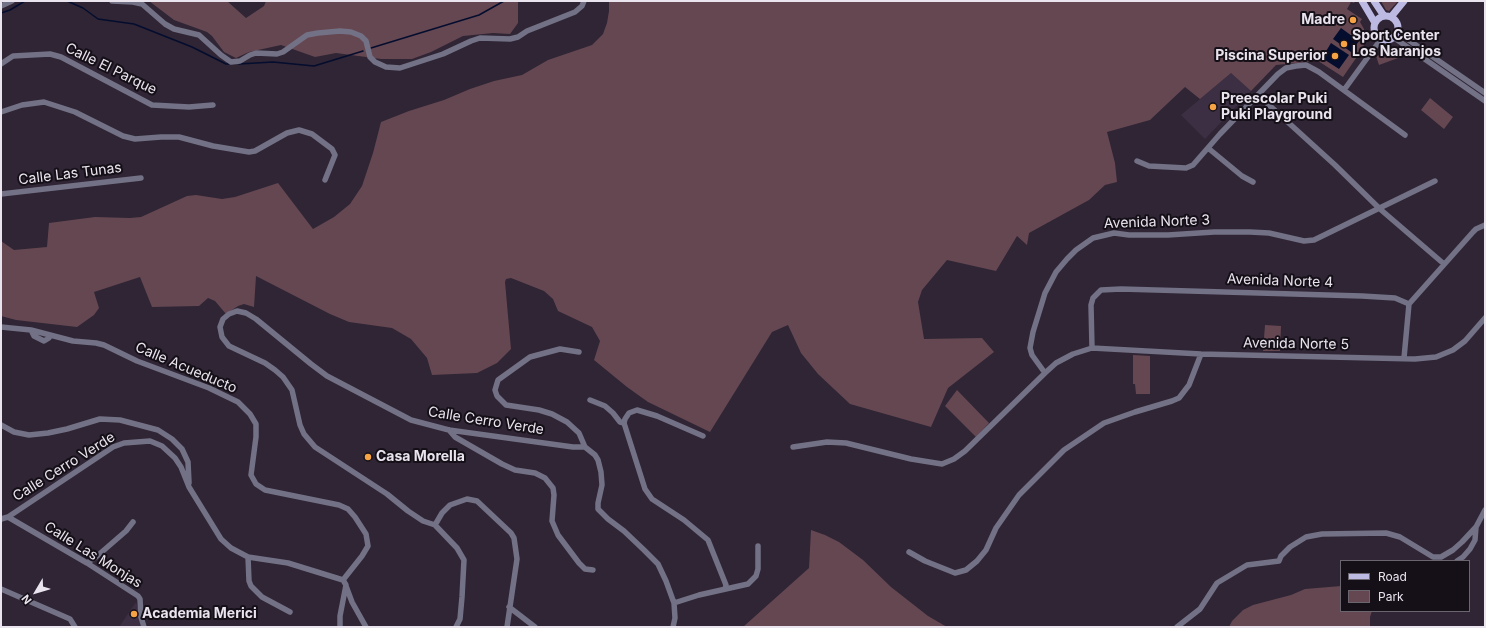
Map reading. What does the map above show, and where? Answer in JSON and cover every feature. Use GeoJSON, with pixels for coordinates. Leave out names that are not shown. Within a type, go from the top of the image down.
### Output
{"type":"FeatureCollection","features":[{"type":"Feature","properties":{"kind":"main road"},"geometry":{"type":"LineString","coordinates":[[1362,1],[1375,23]]}},
{"type":"Feature","properties":{"kind":"main road"},"geometry":{"type":"LineString","coordinates":[[1374,1],[1387,17],[1397,25],[1395,34],[1387,40],[1381,39],[1376,34],[1374,30],[1375,23],[1380,18],[1387,17],[1404,1]]}},
{"type":"Feature","properties":{"kind":"street"},"geometry":{"type":"LineString","coordinates":[[1,6],[12,1]]}},
{"type":"Feature","properties":{"kind":"street"},"geometry":{"type":"LineString","coordinates":[[112,1],[142,4],[165,24],[174,29],[199,35],[230,62],[240,61],[256,53],[277,54],[283,52],[307,36],[318,33],[340,31],[351,32],[361,36],[366,41],[370,57],[375,62],[386,67],[400,68],[443,54],[480,38],[510,39],[518,37],[526,31],[575,12],[582,6],[584,1]]}},
{"type":"Feature","properties":{"kind":"street"},"geometry":{"type":"LineString","coordinates":[[1395,34],[1485,93]]}},
{"type":"Feature","properties":{"kind":"street"},"geometry":{"type":"LineString","coordinates":[[1395,34],[1485,101]]}},
{"type":"Feature","properties":{"kind":"street"},"geometry":{"type":"LineString","coordinates":[[1344,90],[1381,39]]}},
{"type":"Feature","properties":{"kind":"street","name":"Calle El Parque"},"geometry":{"type":"LineString","coordinates":[[1,64],[13,56],[50,54],[61,57],[152,105],[189,107],[213,105]]}},
{"type":"Feature","properties":{"kind":"street"},"geometry":{"type":"LineString","coordinates":[[1137,161],[1149,166],[1186,168],[1193,165],[1278,74],[1286,68],[1296,66],[1306,65],[1310,67],[1405,134]]}},
{"type":"Feature","properties":{"kind":"street"},"geometry":{"type":"LineString","coordinates":[[1258,95],[1335,165],[1380,209],[1444,264]]}},
{"type":"Feature","properties":{"kind":"street"},"geometry":{"type":"LineString","coordinates":[[1,112],[44,102],[75,112],[123,136],[135,139],[161,136],[179,137],[213,146],[249,152],[254,151],[287,133],[299,130],[312,134],[332,148],[335,156],[325,180]]}},
{"type":"Feature","properties":{"kind":"street"},"geometry":{"type":"LineString","coordinates":[[1208,148],[1242,176],[1253,182]]}},
{"type":"Feature","properties":{"kind":"street","name":"Calle Las Tunas"},"geometry":{"type":"LineString","coordinates":[[1,194],[141,178]]}},
{"type":"Feature","properties":{"kind":"street","name":"Avenida Norte 3"},"geometry":{"type":"LineString","coordinates":[[1045,373],[1035,361],[1030,348],[1034,327],[1045,293],[1056,272],[1067,259],[1076,250],[1093,238],[1114,233],[1129,235],[1160,235],[1229,232],[1269,233],[1304,241],[1314,240],[1435,182]]}},
{"type":"Feature","properties":{"kind":"street"},"geometry":{"type":"LineString","coordinates":[[1404,358],[1409,304],[1476,229],[1485,225]]}},
{"type":"Feature","properties":{"kind":"street","name":"Avenida Norte 4"},"geometry":{"type":"LineString","coordinates":[[1092,348],[1091,305],[1093,298],[1101,290],[1121,289],[1362,296],[1395,298],[1409,304]]}},
{"type":"Feature","properties":{"kind":"street","name":"Calle Cerro Verde"},"geometry":{"type":"LineString","coordinates":[[456,627],[460,619],[464,560],[458,548],[435,525],[423,521],[387,494],[315,447],[304,434],[300,425],[292,390],[283,377],[265,363],[229,346],[222,337],[220,328],[224,319],[229,314],[238,311],[246,313],[261,322],[327,376],[411,420],[449,430],[573,447],[585,447]]}},
{"type":"Feature","properties":{"kind":"street","name":"Avenida Norte 5"},"geometry":{"type":"LineString","coordinates":[[1092,348],[1201,354],[1415,359],[1436,357],[1453,350],[1464,341],[1485,318]]}},
{"type":"Feature","properties":{"kind":"street","name":"Calle Acueducto"},"geometry":{"type":"LineString","coordinates":[[1,328],[31,330],[73,341],[104,345],[137,361],[208,388],[238,402],[250,414],[256,424],[256,437],[251,474],[256,484],[265,490],[339,505],[348,509],[356,517],[366,534],[368,546],[345,583]]}},
{"type":"Feature","properties":{"kind":"street"},"geometry":{"type":"LineString","coordinates":[[794,447],[827,442],[846,443],[911,460],[942,464],[954,459],[965,451],[1056,363],[1073,354],[1092,348]]}},
{"type":"Feature","properties":{"kind":"street"},"geometry":{"type":"LineString","coordinates":[[579,352],[560,349],[530,357],[498,380],[495,390],[497,396],[506,404],[552,414],[567,422],[579,433],[585,447],[595,455],[598,460],[602,485],[598,509],[624,531],[658,564],[674,603],[674,627]]}},
{"type":"Feature","properties":{"kind":"street"},"geometry":{"type":"LineString","coordinates":[[909,552],[925,561],[955,573],[966,570],[977,561],[986,550],[996,528],[1019,495],[1064,450],[1104,423],[1179,398],[1189,385],[1201,354]]}},
{"type":"Feature","properties":{"kind":"street"},"geometry":{"type":"LineString","coordinates":[[590,400],[605,406],[620,422],[624,423]]}},
{"type":"Feature","properties":{"kind":"street"},"geometry":{"type":"LineString","coordinates":[[703,436],[657,416],[637,410],[629,413],[624,423],[645,489],[652,498],[684,520],[708,540],[726,585],[725,589]]}},
{"type":"Feature","properties":{"kind":"street"},"geometry":{"type":"LineString","coordinates":[[1,425],[14,432],[35,434],[67,429],[100,419],[120,420],[158,430],[172,439],[182,449],[188,462],[189,487]]}},
{"type":"Feature","properties":{"kind":"street"},"geometry":{"type":"LineString","coordinates":[[449,430],[455,437],[502,464],[515,470],[535,473],[545,478],[553,488],[554,496],[552,521],[558,535],[579,564],[585,569],[593,570]]}},
{"type":"Feature","properties":{"kind":"street","name":"Calle Cerro Verde"},"geometry":{"type":"LineString","coordinates":[[1,519],[8,517],[113,447],[124,442],[150,441],[162,446],[175,458],[189,487],[221,539],[231,548],[248,557],[288,563],[345,583]]}},
{"type":"Feature","properties":{"kind":"street"},"geometry":{"type":"LineString","coordinates":[[435,525],[442,513],[450,505],[467,499],[477,501],[511,533],[515,544],[516,559],[506,627]]}},
{"type":"Feature","properties":{"kind":"street"},"geometry":{"type":"LineString","coordinates":[[1177,627],[1200,609],[1218,583],[1247,565],[1280,561],[1281,556],[1290,547],[1313,535],[1386,533],[1400,537],[1426,554],[1433,557],[1441,557],[1453,550],[1476,527],[1485,510]]}},
{"type":"Feature","properties":{"kind":"street","name":"Calle Las Monjas"},"geometry":{"type":"LineString","coordinates":[[8,517],[87,563],[138,596],[140,599],[141,617],[144,627]]}},
{"type":"Feature","properties":{"kind":"street"},"geometry":{"type":"LineString","coordinates":[[87,563],[126,531],[133,522]]}},
{"type":"Feature","properties":{"kind":"street"},"geometry":{"type":"LineString","coordinates":[[1458,560],[1466,553],[1475,540],[1476,527]]}},
{"type":"Feature","properties":{"kind":"street"},"geometry":{"type":"LineString","coordinates":[[674,603],[752,582],[758,569],[758,546]]}},
{"type":"Feature","properties":{"kind":"street"},"geometry":{"type":"LineString","coordinates":[[1426,554],[1429,560]]}},
{"type":"Feature","properties":{"kind":"street"},"geometry":{"type":"LineString","coordinates":[[248,557],[248,581],[251,586],[262,597],[290,612]]}},
{"type":"Feature","properties":{"kind":"street"},"geometry":{"type":"LineString","coordinates":[[340,627],[340,616],[345,583]]}},
{"type":"Feature","properties":{"kind":"street"},"geometry":{"type":"LineString","coordinates":[[345,583],[352,602],[366,627]]}},
{"type":"Feature","properties":{"kind":"street"},"geometry":{"type":"LineString","coordinates":[[1,589],[70,619],[75,627]]}},
{"type":"Feature","properties":{"kind":"street"},"geometry":{"type":"LineString","coordinates":[[509,607],[535,627]]}},
{"type":"Feature","properties":{"kind":"shaded area","name":"Preescolar Puki Puki Playground"},"geometry":{"type":"Polygon","coordinates":[[[1231,73],[1251,91],[1205,139],[1181,115],[1231,73]]]}},
{"type":"Feature","properties":{"kind":"shaded area","name":"Academia Merici"},"geometry":{"type":"Polygon","coordinates":[[[136,602],[144,627],[119,627],[136,602]]]}},
{"type":"Feature","properties":{"kind":"green space"},"geometry":{"type":"Polygon","coordinates":[[[149,1],[227,1],[246,18],[264,6],[266,1],[518,1],[518,23],[510,34],[493,33],[463,36],[431,52],[412,59],[381,59],[336,53],[315,57],[281,45],[249,52],[236,58],[224,52],[212,36],[207,32],[174,20],[149,1]]]}},
{"type":"Feature","properties":{"kind":"green space"},"geometry":{"type":"Polygon","coordinates":[[[609,1],[1355,1],[1354,3],[1351,2],[1347,9],[1362,19],[1360,22],[1364,29],[1365,39],[1363,48],[1343,77],[1315,59],[1308,62],[1276,65],[1251,91],[1231,73],[1200,99],[1185,87],[1150,120],[1107,132],[1115,163],[1117,182],[1105,185],[1089,200],[1029,233],[1027,245],[1017,236],[996,271],[947,260],[922,290],[918,302],[924,339],[982,338],[994,352],[948,388],[931,427],[850,404],[818,374],[801,353],[788,325],[772,332],[710,432],[648,402],[627,387],[594,360],[600,341],[592,327],[558,311],[553,299],[544,291],[511,278],[506,279],[505,282],[511,349],[497,363],[477,373],[432,375],[427,358],[411,339],[392,328],[349,322],[330,314],[256,276],[254,307],[244,304],[226,314],[215,301],[208,298],[199,306],[152,307],[140,277],[94,292],[99,308],[94,315],[77,327],[16,320],[1,316],[1,241],[14,250],[47,247],[49,223],[95,217],[141,217],[187,196],[196,195],[222,199],[235,197],[278,183],[313,229],[334,217],[350,204],[362,186],[381,122],[494,81],[522,75],[548,60],[592,45],[603,34],[607,23],[609,1]]]}},
{"type":"Feature","properties":{"kind":"green space"},"geometry":{"type":"Polygon","coordinates":[[[1381,1],[1398,1],[1389,11],[1386,10],[1381,1]]]}},
{"type":"Feature","properties":{"kind":"green space"},"geometry":{"type":"Polygon","coordinates":[[[1395,50],[1398,58],[1379,65],[1376,56],[1395,50]]]}},
{"type":"Feature","properties":{"kind":"green space"},"geometry":{"type":"Polygon","coordinates":[[[1430,98],[1453,117],[1444,129],[1421,110],[1430,98]]]}},
{"type":"Feature","properties":{"kind":"green space"},"geometry":{"type":"Polygon","coordinates":[[[1265,325],[1281,326],[1280,351],[1263,351],[1265,325]]]}},
{"type":"Feature","properties":{"kind":"green space"},"geometry":{"type":"Polygon","coordinates":[[[1133,355],[1150,356],[1150,394],[1136,394],[1135,384],[1133,384],[1133,355]]]}},
{"type":"Feature","properties":{"kind":"green space"},"geometry":{"type":"Polygon","coordinates":[[[957,390],[989,423],[976,437],[945,406],[957,390]]]}},
{"type":"Feature","properties":{"kind":"green space"},"geometry":{"type":"Polygon","coordinates":[[[811,530],[839,542],[863,560],[891,587],[928,616],[947,627],[743,627],[809,568],[811,530]]]}},
{"type":"Feature","properties":{"kind":"green space"},"geometry":{"type":"Polygon","coordinates":[[[1340,586],[1340,612],[1372,612],[1370,627],[1229,627],[1232,621],[1243,610],[1253,605],[1291,595],[1305,589],[1340,586]]]}},
{"type":"Feature","properties":{"kind":"water"},"geometry":{"type":"Polygon","coordinates":[[[1341,28],[1359,41],[1351,52],[1333,39],[1341,28]]]}},
{"type":"Feature","properties":{"kind":"water","name":"Piscina Superior"},"geometry":{"type":"Polygon","coordinates":[[[1331,43],[1349,55],[1339,69],[1322,58],[1331,43]]]}},
{"type":"Feature","properties":{"kind":"waterway"},"geometry":{"type":"LineString","coordinates":[[1,13],[10,10],[25,1]]}},
{"type":"Feature","properties":{"kind":"waterway"},"geometry":{"type":"LineString","coordinates":[[67,1],[83,8],[98,19],[134,24],[192,47],[226,64],[229,64]]}},
{"type":"Feature","properties":{"kind":"waterway"},"geometry":{"type":"LineString","coordinates":[[371,48],[479,15],[504,1]]}},
{"type":"Feature","properties":{"kind":"waterway"},"geometry":{"type":"LineString","coordinates":[[239,64],[273,62],[314,66],[363,51]]}},
{"type":"Feature","properties":{"kind":"place","name":"Madre"},"geometry":{"type":"Point","coordinates":[1353,20]}},
{"type":"Feature","properties":{"kind":"place","name":"Sport Center Los Naranjos"},"geometry":{"type":"Point","coordinates":[1344,44]}},
{"type":"Feature","properties":{"kind":"place","name":"Piscina Superior"},"geometry":{"type":"Point","coordinates":[1335,56]}},
{"type":"Feature","properties":{"kind":"place","name":"Preescolar Puki Puki Playground"},"geometry":{"type":"Point","coordinates":[1213,107]}},
{"type":"Feature","properties":{"kind":"place","name":"Casa Morella"},"geometry":{"type":"Point","coordinates":[368,457]}},
{"type":"Feature","properties":{"kind":"place","name":"Academia Merici"},"geometry":{"type":"Point","coordinates":[134,614]}}]}
